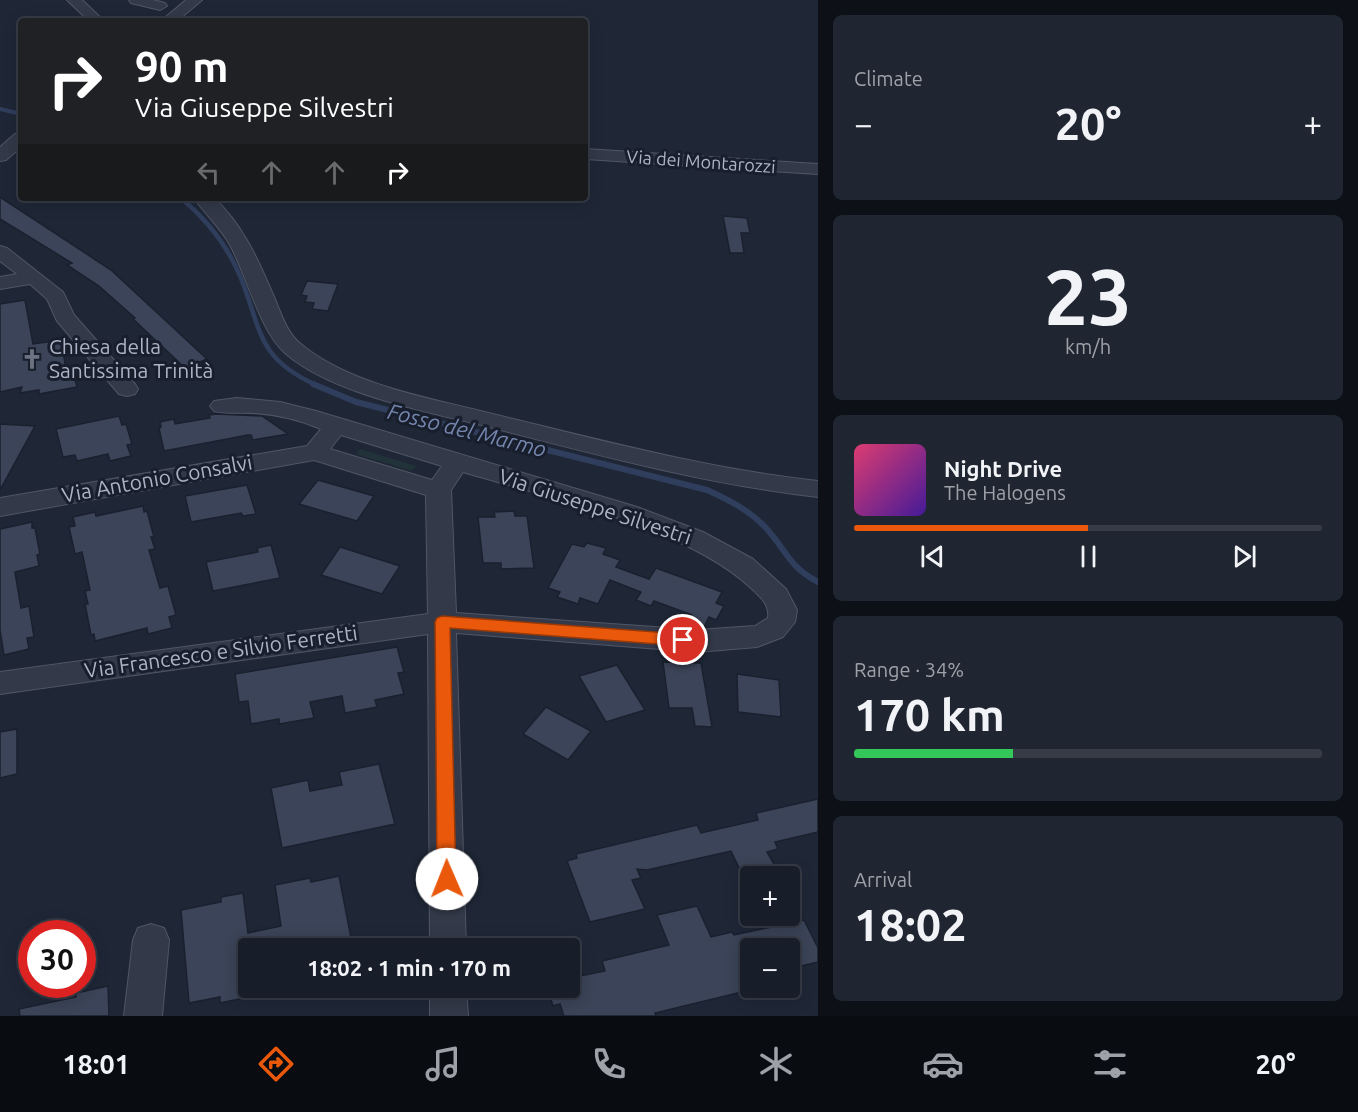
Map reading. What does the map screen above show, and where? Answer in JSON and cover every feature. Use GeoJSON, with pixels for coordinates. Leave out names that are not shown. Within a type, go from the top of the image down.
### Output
{"type":"FeatureCollection","features":[{"type":"Feature","properties":{"kind":"street"},"geometry":{"type":"LineString","coordinates":[[74,0],[94,18]]}},
{"type":"Feature","properties":{"kind":"street"},"geometry":{"type":"LineString","coordinates":[[136,0],[160,6]]}},
{"type":"Feature","properties":{"kind":"street"},"geometry":{"type":"LineString","coordinates":[[172,18],[195,0]]}},
{"type":"Feature","properties":{"kind":"street"},"geometry":{"type":"LineString","coordinates":[[0,156],[18,141]]}},
{"type":"Feature","properties":{"kind":"street","name":"Via dei Montarozzi"},"geometry":{"type":"LineString","coordinates":[[588,154],[818,169]]}},
{"type":"Feature","properties":{"kind":"street"},"geometry":{"type":"LineString","coordinates":[[206,201],[217,212],[240,247],[285,341],[300,355],[318,365],[349,379],[414,400],[656,462],[735,479],[818,489]]}},
{"type":"Feature","properties":{"kind":"street"},"geometry":{"type":"LineString","coordinates":[[0,252],[34,276],[56,296],[64,317],[127,389]]}},
{"type":"Feature","properties":{"kind":"street"},"geometry":{"type":"LineString","coordinates":[[0,283],[34,276]]}},
{"type":"Feature","properties":{"kind":"street"},"geometry":{"type":"LineString","coordinates":[[222,406],[280,407],[457,462],[438,490],[448,938]]}},
{"type":"Feature","properties":{"kind":"street"},"geometry":{"type":"LineString","coordinates":[[336,426],[315,452],[438,490]]}},
{"type":"Feature","properties":{"kind":"street","name":"Via Antonio Consalvi"},"geometry":{"type":"LineString","coordinates":[[0,507],[315,452]]}},
{"type":"Feature","properties":{"kind":"street","name":"Via Giuseppe Silvestri"},"geometry":{"type":"LineString","coordinates":[[442,622],[718,641],[765,633],[777,626],[783,615],[781,602],[753,574],[721,552],[694,538],[628,513],[457,462]]}},
{"type":"Feature","properties":{"kind":"street","name":"Via Francesco e Silvio Ferretti"},"geometry":{"type":"LineString","coordinates":[[0,683],[442,622]]}},
{"type":"Feature","properties":{"kind":"street"},"geometry":{"type":"LineString","coordinates":[[143,1016],[151,940]]}},
{"type":"Feature","properties":{"kind":"street"},"geometry":{"type":"LineString","coordinates":[[448,998],[449,1016]]}},
{"type":"Feature","properties":{"kind":"shaded area"},"geometry":{"type":"Polygon","coordinates":[[[360,449],[416,466],[412,471],[356,454],[360,449]]]}},
{"type":"Feature","properties":{"kind":"building"},"geometry":{"type":"Polygon","coordinates":[[[0,197],[111,270],[207,359],[185,368],[99,286],[67,265],[72,263],[0,219],[0,197]]]}},
{"type":"Feature","properties":{"kind":"building"},"geometry":{"type":"Polygon","coordinates":[[[723,216],[747,218],[750,233],[741,233],[744,253],[730,253],[723,216]]]}},
{"type":"Feature","properties":{"kind":"building"},"geometry":{"type":"Polygon","coordinates":[[[307,281],[338,284],[328,311],[312,309],[314,303],[305,302],[307,296],[301,295],[307,281]]]}},
{"type":"Feature","properties":{"kind":"building","name":"Chiesa della Santissima Trinità"},"geometry":{"type":"Polygon","coordinates":[[[25,300],[33,344],[61,340],[66,369],[72,368],[77,387],[39,394],[39,390],[20,393],[22,387],[0,392],[0,304],[25,300]]]}},
{"type":"Feature","properties":{"kind":"building"},"geometry":{"type":"Polygon","coordinates":[[[209,415],[262,416],[288,434],[253,440],[251,435],[248,435],[164,451],[159,428],[161,427],[160,422],[174,419],[175,424],[210,418],[209,415]]]}},
{"type":"Feature","properties":{"kind":"building"},"geometry":{"type":"Polygon","coordinates":[[[119,416],[122,425],[126,424],[132,444],[127,445],[131,456],[110,461],[108,454],[77,461],[75,455],[63,457],[56,429],[119,416]]]}},
{"type":"Feature","properties":{"kind":"building"},"geometry":{"type":"Polygon","coordinates":[[[0,424],[35,426],[0,490],[0,424]]]}},
{"type":"Feature","properties":{"kind":"building"},"geometry":{"type":"Polygon","coordinates":[[[318,480],[374,496],[357,521],[299,504],[318,480]]]}},
{"type":"Feature","properties":{"kind":"building"},"geometry":{"type":"Polygon","coordinates":[[[247,485],[256,514],[243,516],[241,513],[191,522],[185,496],[247,485]]]}},
{"type":"Feature","properties":{"kind":"building"},"geometry":{"type":"Polygon","coordinates":[[[143,506],[144,512],[147,511],[154,537],[151,537],[155,549],[149,550],[160,588],[168,586],[176,615],[169,617],[172,628],[148,634],[147,628],[95,641],[94,634],[91,635],[85,604],[88,604],[85,591],[90,590],[82,552],[75,554],[69,527],[75,526],[73,517],[95,512],[96,516],[143,506]]]}},
{"type":"Feature","properties":{"kind":"building"},"geometry":{"type":"Polygon","coordinates":[[[514,511],[515,516],[527,516],[534,568],[501,569],[501,563],[483,563],[478,517],[495,517],[494,512],[514,511]]]}},
{"type":"Feature","properties":{"kind":"building"},"geometry":{"type":"Polygon","coordinates":[[[32,522],[40,554],[37,555],[39,566],[15,572],[21,608],[29,606],[34,637],[27,638],[29,649],[4,655],[0,630],[0,529],[32,522]]]}},
{"type":"Feature","properties":{"kind":"building"},"geometry":{"type":"Polygon","coordinates":[[[587,543],[606,548],[603,554],[620,560],[616,567],[649,579],[656,568],[722,592],[716,603],[724,606],[716,620],[709,617],[704,627],[689,621],[692,615],[654,601],[651,606],[636,600],[641,592],[610,580],[598,604],[580,598],[578,604],[557,597],[560,592],[548,588],[572,544],[584,547],[587,543]]]}},
{"type":"Feature","properties":{"kind":"building"},"geometry":{"type":"Polygon","coordinates":[[[271,545],[280,578],[213,591],[206,562],[258,552],[257,548],[271,545]]]}},
{"type":"Feature","properties":{"kind":"building"},"geometry":{"type":"Polygon","coordinates":[[[340,547],[400,566],[382,594],[321,575],[340,547]]]}},
{"type":"Feature","properties":{"kind":"building"},"geometry":{"type":"Polygon","coordinates":[[[397,647],[404,672],[398,673],[404,694],[375,700],[377,707],[345,713],[342,696],[310,702],[314,718],[279,724],[279,719],[251,724],[248,701],[239,702],[235,674],[397,647]]]}},
{"type":"Feature","properties":{"kind":"building"},"geometry":{"type":"Polygon","coordinates":[[[663,662],[701,663],[712,727],[695,726],[692,708],[669,708],[663,662]]]}},
{"type":"Feature","properties":{"kind":"building"},"geometry":{"type":"Polygon","coordinates":[[[617,665],[645,710],[606,722],[579,676],[617,665]]]}},
{"type":"Feature","properties":{"kind":"building"},"geometry":{"type":"Polygon","coordinates":[[[737,674],[779,680],[781,717],[738,712],[737,674]]]}},
{"type":"Feature","properties":{"kind":"building"},"geometry":{"type":"Polygon","coordinates":[[[546,707],[591,731],[568,760],[523,734],[546,707]]]}},
{"type":"Feature","properties":{"kind":"building"},"geometry":{"type":"Polygon","coordinates":[[[17,729],[17,774],[0,778],[0,732],[17,729]]]}},
{"type":"Feature","properties":{"kind":"building"},"geometry":{"type":"Polygon","coordinates":[[[379,764],[395,824],[282,848],[271,788],[308,780],[310,791],[342,785],[339,772],[379,764]]]}},
{"type":"Feature","properties":{"kind":"building"},"geometry":{"type":"Polygon","coordinates":[[[818,799],[818,832],[775,842],[778,849],[767,852],[775,866],[740,866],[740,870],[731,851],[647,870],[637,869],[641,878],[632,880],[645,909],[590,922],[567,861],[577,858],[576,854],[697,825],[701,833],[758,820],[756,813],[818,799]]]}},
{"type":"Feature","properties":{"kind":"building"},"geometry":{"type":"Polygon","coordinates":[[[339,876],[351,938],[238,938],[238,998],[244,998],[220,1003],[220,997],[189,1003],[181,910],[221,902],[221,897],[243,893],[248,933],[281,926],[275,885],[310,878],[311,882],[339,876]]]}},
{"type":"Feature","properties":{"kind":"building"},"geometry":{"type":"Polygon","coordinates":[[[697,906],[711,937],[732,932],[734,935],[776,926],[800,926],[800,921],[804,920],[818,948],[818,962],[800,966],[800,938],[740,938],[740,992],[655,1013],[656,1016],[564,1016],[560,1004],[553,1006],[550,998],[580,998],[580,976],[605,971],[602,961],[669,945],[657,915],[697,906]]]}},
{"type":"Feature","properties":{"kind":"building"},"geometry":{"type":"Polygon","coordinates":[[[108,986],[109,1016],[20,1016],[19,1009],[71,998],[96,998],[96,989],[108,986]]]}},
{"type":"Feature","properties":{"kind":"waterway","name":"Fosso del Marmo"},"geometry":{"type":"LineString","coordinates":[[0,109],[18,113]]}},
{"type":"Feature","properties":{"kind":"waterway","name":"Fosso del Marmo"},"geometry":{"type":"LineString","coordinates":[[184,201],[207,224],[229,254],[240,276],[263,340],[271,352],[281,364],[316,385]]}},
{"type":"Feature","properties":{"kind":"waterway","name":"Fosso del Marmo"},"geometry":{"type":"LineString","coordinates":[[313,384],[356,402],[707,490],[753,516],[773,536],[794,564],[818,582]]}},
{"type":"Feature","properties":{"kind":"place","name":"Chiesa della Santissima Trinità"},"geometry":{"type":"Point","coordinates":[32,359]}},
{"type":"Feature","properties":{"kind":"route"},"geometry":{"type":"LineString","coordinates":[[447,879],[442,622],[683,640]]}}]}
